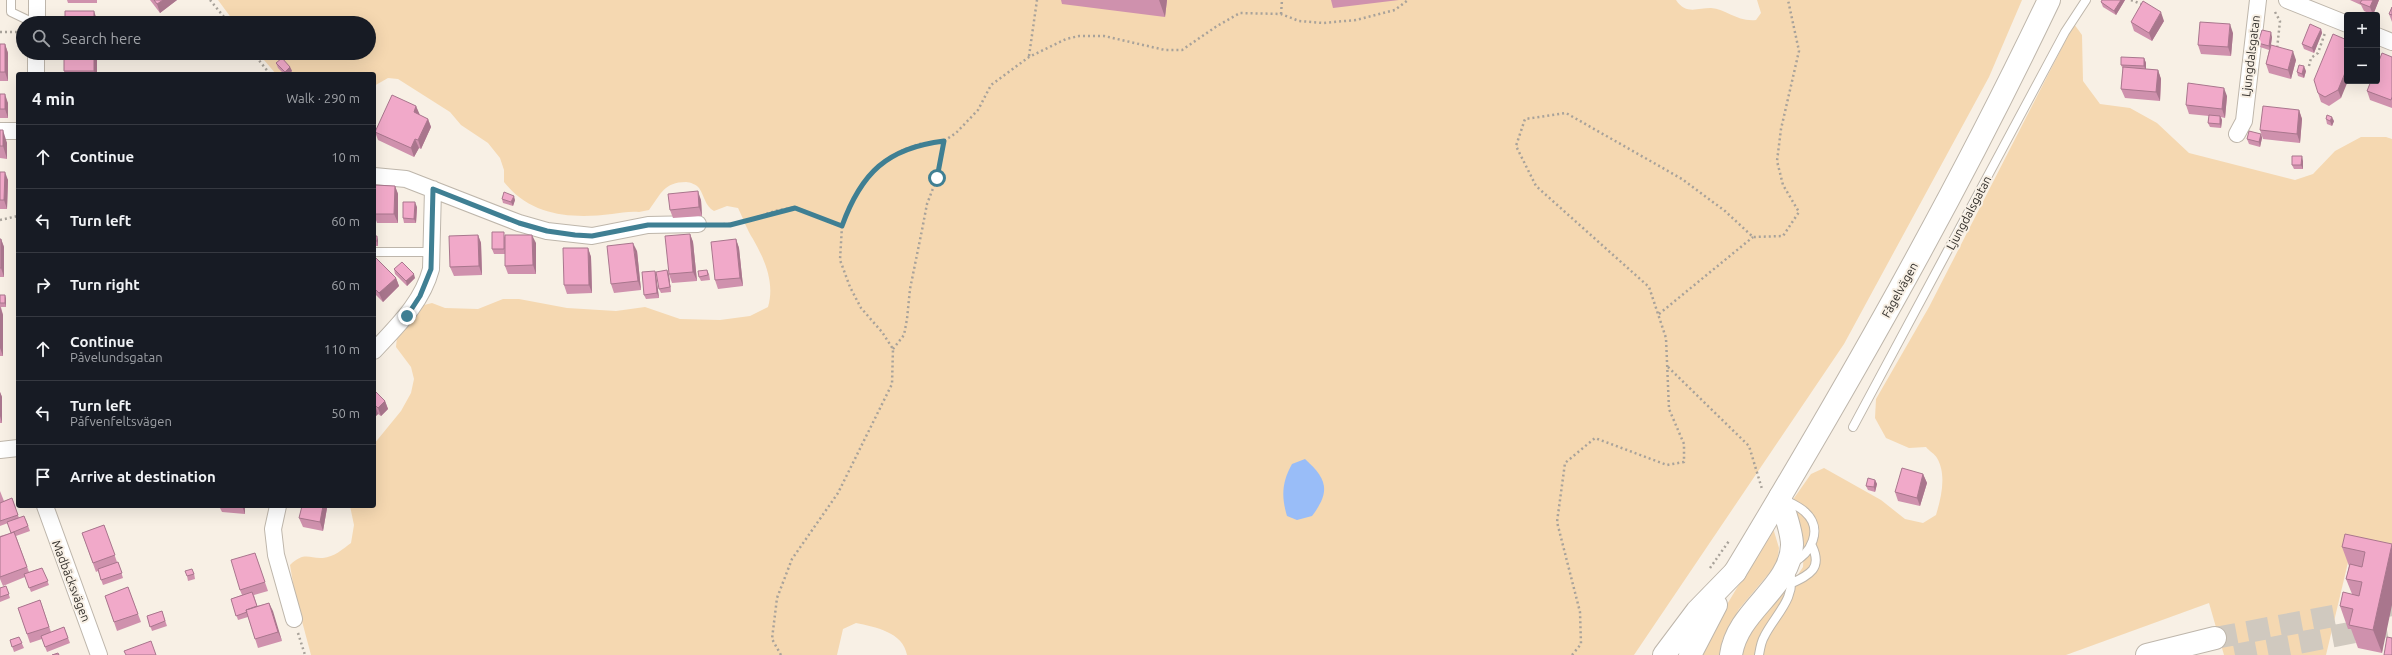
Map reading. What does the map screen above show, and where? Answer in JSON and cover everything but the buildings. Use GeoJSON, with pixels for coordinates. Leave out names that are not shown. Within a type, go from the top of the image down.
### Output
{"type":"FeatureCollection","features":[{"type":"Feature","properties":{"kind":"main road","name":"Fågelvägen"},"geometry":{"type":"LineString","coordinates":[[1735,572],[1772,495],[1917,260],[2007,87],[2049,0]]}},
{"type":"Feature","properties":{"kind":"main road"},"geometry":{"type":"LineString","coordinates":[[1731,655],[1741,626],[1781,578],[1789,574],[1792,544],[1772,495]]}},
{"type":"Feature","properties":{"kind":"main road"},"geometry":{"type":"LineString","coordinates":[[1664,655],[1697,611],[1735,572]]}},
{"type":"Feature","properties":{"kind":"main road"},"geometry":{"type":"LineString","coordinates":[[1690,655],[1700,633],[1735,572]]}},
{"type":"Feature","properties":{"kind":"main road"},"geometry":{"type":"LineString","coordinates":[[2147,655],[2215,638]]}},
{"type":"Feature","properties":{"kind":"street"},"geometry":{"type":"LineString","coordinates":[[36,16],[37,0]]}},
{"type":"Feature","properties":{"kind":"street","name":"Ljungdalsgatan"},"geometry":{"type":"LineString","coordinates":[[2237,134],[2244,122],[2258,0]]}},
{"type":"Feature","properties":{"kind":"street"},"geometry":{"type":"LineString","coordinates":[[2287,0],[2344,23]]}},
{"type":"Feature","properties":{"kind":"street"},"geometry":{"type":"LineString","coordinates":[[2380,37],[2392,42]]}},
{"type":"Feature","properties":{"kind":"street"},"geometry":{"type":"LineString","coordinates":[[36,60],[36,72]]}},
{"type":"Feature","properties":{"kind":"street"},"geometry":{"type":"LineString","coordinates":[[0,131],[16,131]]}},
{"type":"Feature","properties":{"kind":"street"},"geometry":{"type":"LineString","coordinates":[[376,176],[406,179],[519,223],[547,231],[592,236],[648,225],[698,224]]}},
{"type":"Feature","properties":{"kind":"street"},"geometry":{"type":"LineString","coordinates":[[376,349],[414,306],[428,280],[431,252],[433,189]]}},
{"type":"Feature","properties":{"kind":"street"},"geometry":{"type":"LineString","coordinates":[[0,450],[16,448]]}},
{"type":"Feature","properties":{"kind":"street","name":"Madbäcksvägen"},"geometry":{"type":"LineString","coordinates":[[46,508],[99,655]]}},
{"type":"Feature","properties":{"kind":"street"},"geometry":{"type":"LineString","coordinates":[[278,508],[273,529],[276,554],[294,619]]}},
{"type":"Feature","properties":{"kind":"lane"},"geometry":{"type":"LineString","coordinates":[[11,0],[10,12],[19,16]]}},
{"type":"Feature","properties":{"kind":"lane","name":"Ljungdalsgatan"},"geometry":{"type":"LineString","coordinates":[[1853,427],[2065,32],[2086,0]]}},
{"type":"Feature","properties":{"kind":"lane"},"geometry":{"type":"LineString","coordinates":[[376,252],[431,252]]}},
{"type":"Feature","properties":{"kind":"lane"},"geometry":{"type":"LineString","coordinates":[[1759,655],[1764,637],[1778,616],[1789,595],[1789,574],[1812,546],[1814,532],[1811,519],[1805,511],[1772,495]]}},
{"type":"Feature","properties":{"kind":"lane"},"geometry":{"type":"LineString","coordinates":[[1789,574],[1810,573],[1816,565],[1817,556],[1812,546]]}},
{"type":"Feature","properties":{"kind":"path"},"geometry":{"type":"LineString","coordinates":[[210,0],[223,16]]}},
{"type":"Feature","properties":{"kind":"path"},"geometry":{"type":"LineString","coordinates":[[1029,57],[1037,0]]}},
{"type":"Feature","properties":{"kind":"path"},"geometry":{"type":"LineString","coordinates":[[1281,14],[1282,0]]}},
{"type":"Feature","properties":{"kind":"path"},"geometry":{"type":"LineString","coordinates":[[781,655],[772,639],[777,598],[792,559],[838,493],[892,384],[893,350],[882,332],[861,308],[850,287],[840,260],[842,226],[850,205],[861,185],[884,161],[919,144],[944,141],[970,121],[978,110],[991,85],[1029,57],[1066,38],[1104,36],[1165,50],[1182,50],[1217,26],[1240,13],[1281,14],[1299,21],[1323,23],[1356,20],[1395,10],[1408,0]]}},
{"type":"Feature","properties":{"kind":"path"},"geometry":{"type":"LineString","coordinates":[[1659,314],[1753,237],[1783,236],[1799,212],[1783,185],[1777,161],[1781,129],[1799,51],[1788,0]]}},
{"type":"Feature","properties":{"kind":"path"},"geometry":{"type":"LineString","coordinates":[[2131,0],[2147,6]]}},
{"type":"Feature","properties":{"kind":"path"},"geometry":{"type":"LineString","coordinates":[[2275,12],[2280,21],[2276,50]]}},
{"type":"Feature","properties":{"kind":"path"},"geometry":{"type":"LineString","coordinates":[[2309,66],[2311,58],[2318,53],[2332,18]]}},
{"type":"Feature","properties":{"kind":"path"},"geometry":{"type":"LineString","coordinates":[[259,60],[268,72]]}},
{"type":"Feature","properties":{"kind":"path"},"geometry":{"type":"LineString","coordinates":[[1572,655],[1581,644],[1580,612],[1557,522],[1565,463],[1595,438],[1667,465],[1684,462],[1684,444],[1669,409],[1666,338],[1650,287],[1536,186],[1516,146],[1525,119],[1566,113],[1682,179],[1726,211],[1753,237]]}},
{"type":"Feature","properties":{"kind":"path"},"geometry":{"type":"LineString","coordinates":[[893,350],[904,335],[908,319],[910,289],[927,204],[937,178],[944,141]]}},
{"type":"Feature","properties":{"kind":"path"},"geometry":{"type":"LineString","coordinates":[[698,224],[730,225],[795,208],[842,226]]}},
{"type":"Feature","properties":{"kind":"path"},"geometry":{"type":"LineString","coordinates":[[0,220],[16,216]]}},
{"type":"Feature","properties":{"kind":"path"},"geometry":{"type":"LineString","coordinates":[[1668,367],[1749,446],[1772,495]]}},
{"type":"Feature","properties":{"kind":"path"},"geometry":{"type":"LineString","coordinates":[[294,619],[304,655]]}},
{"type":"Feature","properties":{"kind":"shaded area"},"geometry":{"type":"Polygon","coordinates":[[[218,0],[1676,0],[1684,8],[1692,10],[1711,8],[1743,19],[1756,20],[1761,13],[1757,0],[2022,0],[1989,77],[1844,344],[1634,655],[907,655],[900,641],[894,636],[871,626],[856,623],[843,629],[837,655],[311,655],[295,595],[290,565],[303,557],[323,558],[342,550],[351,543],[354,525],[350,508],[376,508],[376,442],[401,411],[411,393],[414,379],[411,367],[396,347],[397,337],[424,305],[432,303],[445,308],[478,309],[503,299],[519,299],[567,308],[616,311],[645,307],[680,319],[720,320],[750,316],[768,307],[770,289],[768,272],[738,208],[727,206],[714,211],[709,207],[699,188],[695,185],[686,182],[673,184],[660,194],[649,210],[639,212],[582,216],[553,213],[526,202],[504,182],[504,170],[500,158],[488,143],[461,125],[450,112],[398,79],[388,78],[376,85],[376,72],[274,72],[264,60],[376,60],[376,16],[230,16],[218,0]]]}},
{"type":"Feature","properties":{"kind":"shaded area"},"geometry":{"type":"Polygon","coordinates":[[[2074,24],[2082,35],[2083,81],[2100,104],[2130,108],[2157,123],[2189,153],[2295,180],[2313,174],[2335,151],[2361,137],[2386,137],[2392,139],[2392,561],[2350,554],[2326,655],[2224,655],[2209,603],[2066,655],[1740,655],[1749,631],[1791,585],[1803,567],[1804,545],[1792,501],[1811,474],[1824,468],[1881,500],[1905,519],[1923,523],[1936,515],[1942,486],[1942,472],[1937,458],[1926,447],[1909,448],[1886,438],[1875,418],[1876,399],[1929,307],[2074,24]]]}},
{"type":"Feature","properties":{"kind":"shaded area"},"geometry":{"type":"Polygon","coordinates":[[[1773,528],[1779,548],[1777,564],[1739,609],[1723,638],[1719,655],[1700,655],[1720,616],[1773,528]]]}},
{"type":"Feature","properties":{"kind":"water"},"geometry":{"type":"Polygon","coordinates":[[[1305,459],[1322,479],[1324,492],[1318,507],[1312,516],[1297,520],[1287,516],[1283,496],[1284,483],[1292,464],[1305,459]]]}},
{"type":"Feature","properties":{"kind":"tunnel"},"geometry":{"type":"LineString","coordinates":[[2215,638],[2392,605]]}},
{"type":"Feature","properties":{"kind":"tunnel"},"geometry":{"type":"LineString","coordinates":[[2235,655],[2392,625]]}},
{"type":"Feature","properties":{"kind":"route"},"geometry":{"type":"LineString","coordinates":[[407,316],[420,296],[428,280],[431,269],[433,189],[519,223],[547,231],[592,236],[648,225],[730,225],[788,208],[795,208],[813,213],[842,226],[850,205],[861,185],[884,161],[919,144],[944,141],[937,178]]}}]}
